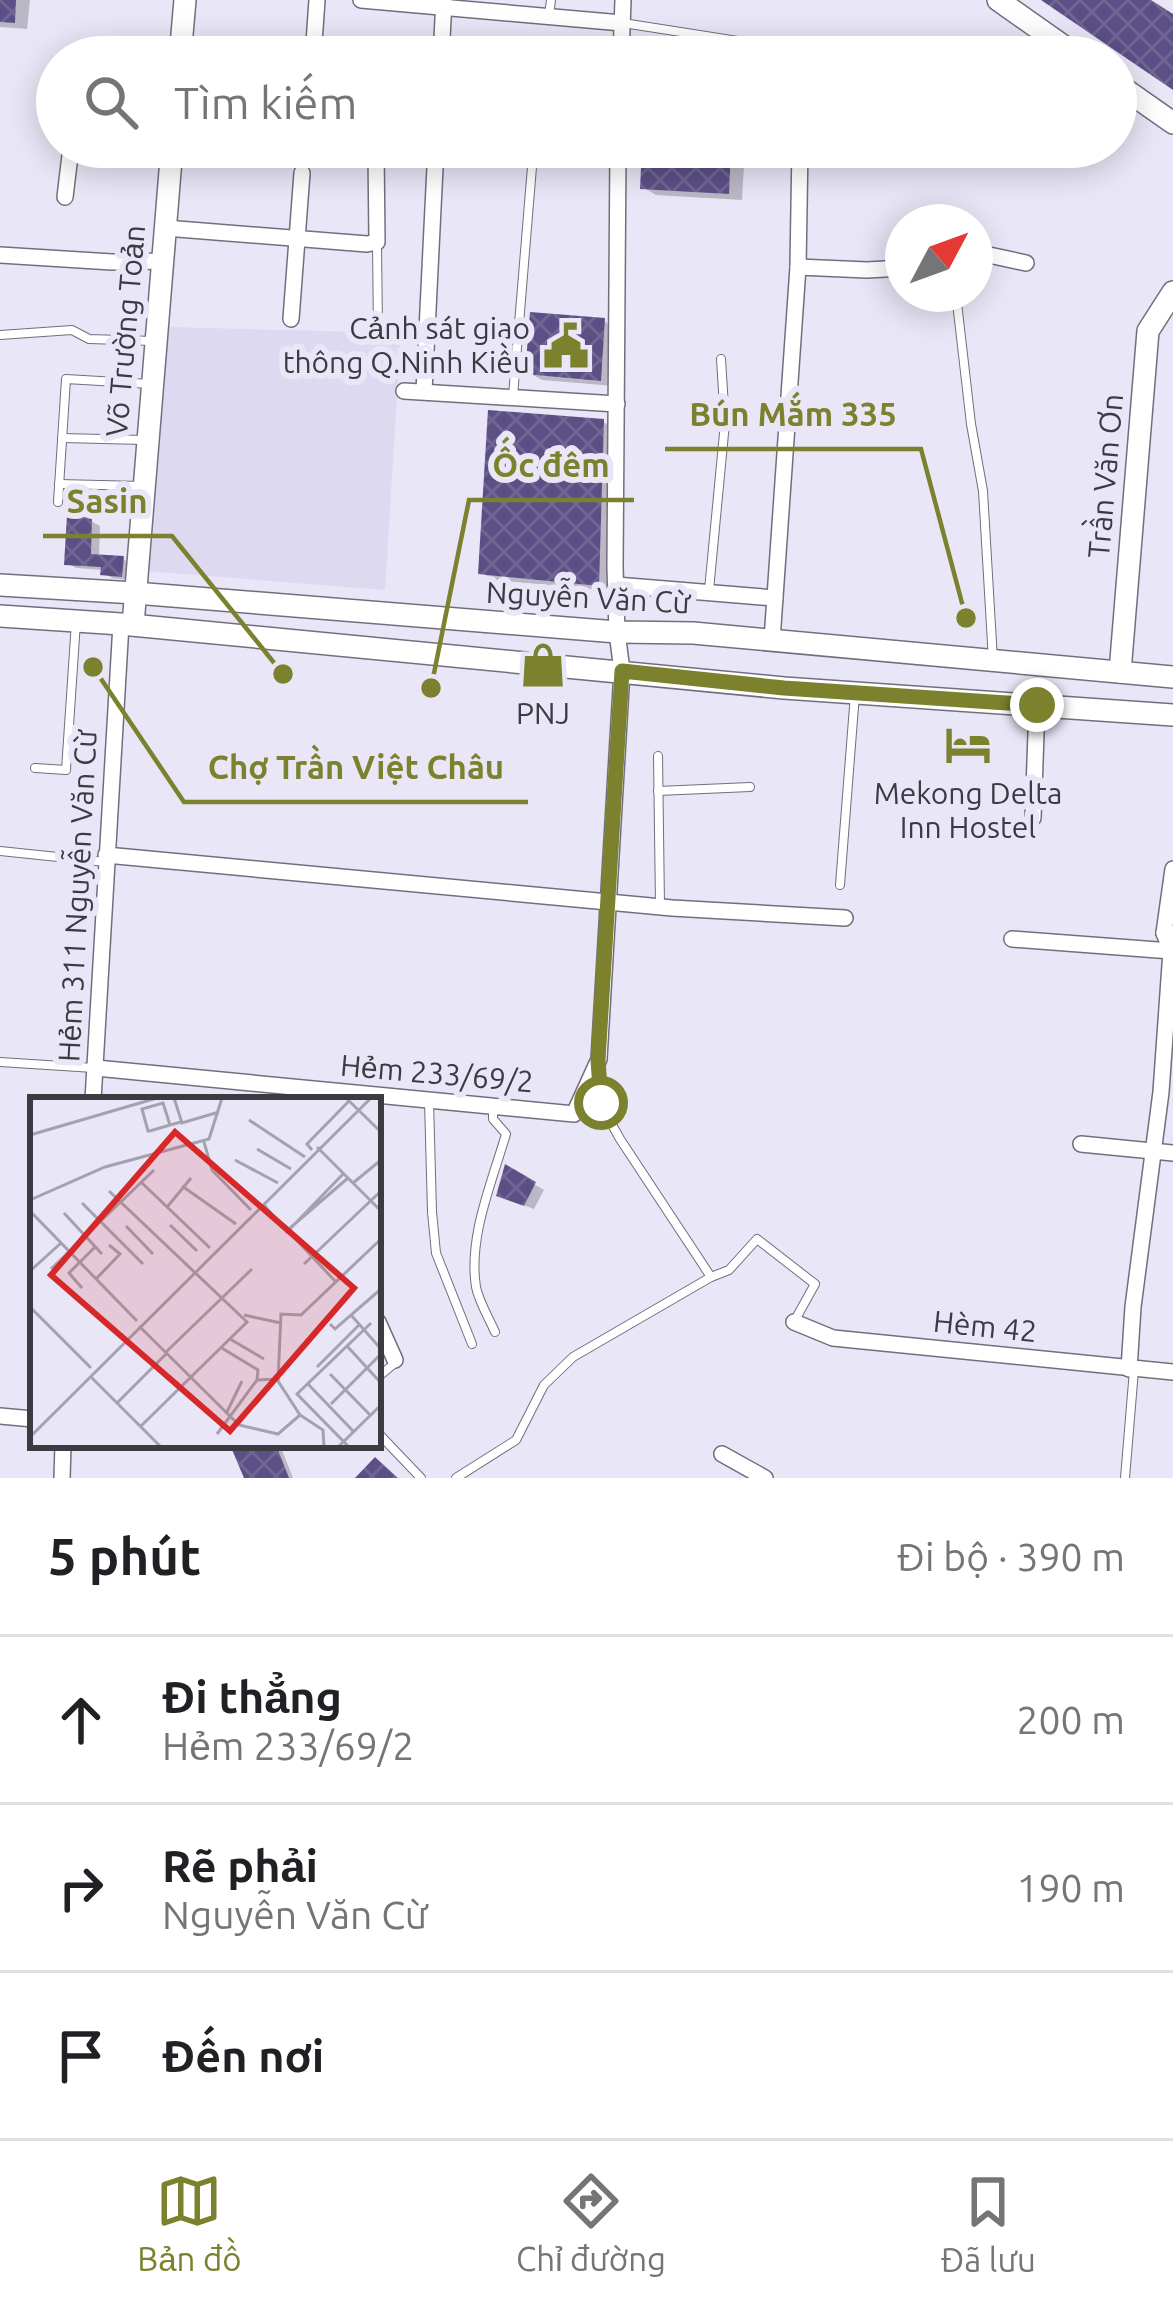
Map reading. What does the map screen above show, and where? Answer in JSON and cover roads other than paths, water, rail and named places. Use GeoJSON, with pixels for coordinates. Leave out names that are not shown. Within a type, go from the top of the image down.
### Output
{"type":"FeatureCollection","features":[{"type":"Feature","properties":{"kind":"main road"},"geometry":{"type":"LineString","coordinates":[[182,36],[185,0]]}},
{"type":"Feature","properties":{"kind":"main road"},"geometry":{"type":"LineString","coordinates":[[998,0],[1049,36]]}},
{"type":"Feature","properties":{"kind":"main road"},"geometry":{"type":"LineString","coordinates":[[1137,98],[1173,123]]}},
{"type":"Feature","properties":{"kind":"main road","name":"Võ Trường Toản"},"geometry":{"type":"LineString","coordinates":[[128,624],[135,592],[170,168]]}},
{"type":"Feature","properties":{"kind":"main road","name":"Trần Văn Ơn"},"geometry":{"type":"LineString","coordinates":[[1120,671],[1148,331],[1173,292]]}},
{"type":"Feature","properties":{"kind":"main road","name":"Nguyễn Văn Cừ"},"geometry":{"type":"LineString","coordinates":[[0,585],[617,632],[693,633],[1173,677]]}},
{"type":"Feature","properties":{"kind":"main road"},"geometry":{"type":"LineString","coordinates":[[0,616],[855,692],[1173,715]]}},
{"type":"Feature","properties":{"kind":"street"},"geometry":{"type":"LineString","coordinates":[[314,36],[317,0]]}},
{"type":"Feature","properties":{"kind":"street"},"geometry":{"type":"LineString","coordinates":[[361,0],[550,8],[622,23]]}},
{"type":"Feature","properties":{"kind":"street"},"geometry":{"type":"LineString","coordinates":[[622,36],[623,0]]}},
{"type":"Feature","properties":{"kind":"street"},"geometry":{"type":"LineString","coordinates":[[442,36],[444,3]]}},
{"type":"Feature","properties":{"kind":"street"},"geometry":{"type":"LineString","coordinates":[[65,197],[68,168]]}},
{"type":"Feature","properties":{"kind":"street"},"geometry":{"type":"LineString","coordinates":[[165,228],[376,242],[376,168]]}},
{"type":"Feature","properties":{"kind":"street"},"geometry":{"type":"LineString","coordinates":[[424,391],[435,168]]}},
{"type":"Feature","properties":{"kind":"street","name":"Hẻm 233/69/2"},"geometry":{"type":"LineString","coordinates":[[381,1098],[574,1114],[598,1060],[622,671],[616,585],[618,168]]}},
{"type":"Feature","properties":{"kind":"street"},"geometry":{"type":"LineString","coordinates":[[772,640],[798,267],[800,168]]}},
{"type":"Feature","properties":{"kind":"street"},"geometry":{"type":"LineString","coordinates":[[291,319],[302,173]]}},
{"type":"Feature","properties":{"kind":"street"},"geometry":{"type":"LineString","coordinates":[[0,255],[162,261]]}},
{"type":"Feature","properties":{"kind":"street"},"geometry":{"type":"LineString","coordinates":[[993,256],[1026,263]]}},
{"type":"Feature","properties":{"kind":"street"},"geometry":{"type":"LineString","coordinates":[[798,267],[885,269]]}},
{"type":"Feature","properties":{"kind":"street"},"geometry":{"type":"LineString","coordinates":[[404,391],[617,404]]}},
{"type":"Feature","properties":{"kind":"street"},"geometry":{"type":"LineString","coordinates":[[616,585],[775,598]]}},
{"type":"Feature","properties":{"kind":"street","name":"Hẻm 311 Nguyễn Văn Cừ"},"geometry":{"type":"LineString","coordinates":[[93,1097],[106,859],[128,624]]}},
{"type":"Feature","properties":{"kind":"street"},"geometry":{"type":"LineString","coordinates":[[1033,818],[1037,705]]}},
{"type":"Feature","properties":{"kind":"street"},"geometry":{"type":"LineString","coordinates":[[106,859],[845,918]]}},
{"type":"Feature","properties":{"kind":"street"},"geometry":{"type":"LineString","coordinates":[[1132,1369],[1132,1307],[1161,1092],[1173,868]]}},
{"type":"Feature","properties":{"kind":"street"},"geometry":{"type":"LineString","coordinates":[[1012,939],[1171,951]]}},
{"type":"Feature","properties":{"kind":"street","name":"Hẻm 233/69/2"},"geometry":{"type":"LineString","coordinates":[[96,1068],[350,1096]]}},
{"type":"Feature","properties":{"kind":"street"},"geometry":{"type":"LineString","coordinates":[[1081,1144],[1173,1153]]}},
{"type":"Feature","properties":{"kind":"street","name":"Hèm 42"},"geometry":{"type":"LineString","coordinates":[[794,1322],[833,1338],[1173,1372]]}},
{"type":"Feature","properties":{"kind":"street"},"geometry":{"type":"LineString","coordinates":[[381,1329],[395,1360]]}},
{"type":"Feature","properties":{"kind":"street"},"geometry":{"type":"LineString","coordinates":[[0,1416],[30,1419]]}},
{"type":"Feature","properties":{"kind":"street"},"geometry":{"type":"LineString","coordinates":[[62,1478],[63,1448]]}},
{"type":"Feature","properties":{"kind":"street"},"geometry":{"type":"LineString","coordinates":[[722,1454],[765,1478]]}},
{"type":"Feature","properties":{"kind":"lane"},"geometry":{"type":"LineString","coordinates":[[622,23],[697,36]]}},
{"type":"Feature","properties":{"kind":"lane"},"geometry":{"type":"LineString","coordinates":[[513,397],[532,168]]}},
{"type":"Feature","properties":{"kind":"lane"},"geometry":{"type":"LineString","coordinates":[[376,242],[378,330]]}},
{"type":"Feature","properties":{"kind":"lane"},"geometry":{"type":"LineString","coordinates":[[958,312],[983,491],[993,661]]}},
{"type":"Feature","properties":{"kind":"lane"},"geometry":{"type":"LineString","coordinates":[[0,335],[72,331],[89,339],[156,340]]}},
{"type":"Feature","properties":{"kind":"lane"},"geometry":{"type":"LineString","coordinates":[[708,592],[725,423],[721,359]]}},
{"type":"Feature","properties":{"kind":"lane"},"geometry":{"type":"LineString","coordinates":[[58,502],[66,380],[152,384]]}},
{"type":"Feature","properties":{"kind":"lane"},"geometry":{"type":"LineString","coordinates":[[62,438],[148,440]]}},
{"type":"Feature","properties":{"kind":"lane"},"geometry":{"type":"LineString","coordinates":[[59,484],[144,486]]}},
{"type":"Feature","properties":{"kind":"lane"},"geometry":{"type":"LineString","coordinates":[[35,768],[66,770],[76,621]]}},
{"type":"Feature","properties":{"kind":"lane"},"geometry":{"type":"LineString","coordinates":[[840,885],[855,692]]}},
{"type":"Feature","properties":{"kind":"lane"},"geometry":{"type":"LineString","coordinates":[[658,756],[660,906]]}},
{"type":"Feature","properties":{"kind":"lane"},"geometry":{"type":"LineString","coordinates":[[658,791],[750,787]]}},
{"type":"Feature","properties":{"kind":"lane"},"geometry":{"type":"LineString","coordinates":[[0,851],[106,859]]}},
{"type":"Feature","properties":{"kind":"lane"},"geometry":{"type":"LineString","coordinates":[[598,1060],[601,1103],[711,1277]]}},
{"type":"Feature","properties":{"kind":"lane"},"geometry":{"type":"LineString","coordinates":[[0,1062],[96,1068]]}},
{"type":"Feature","properties":{"kind":"lane"},"geometry":{"type":"LineString","coordinates":[[428,1100],[436,1253],[472,1344]]}},
{"type":"Feature","properties":{"kind":"lane"},"geometry":{"type":"LineString","coordinates":[[493,1106],[493,1119],[506,1134],[474,1257],[476,1292],[495,1332]]}},
{"type":"Feature","properties":{"kind":"lane"},"geometry":{"type":"LineString","coordinates":[[456,1478],[516,1439],[544,1385],[573,1357],[729,1270],[757,1239],[815,1285],[794,1322]]}},
{"type":"Feature","properties":{"kind":"lane"},"geometry":{"type":"LineString","coordinates":[[381,1375],[395,1360]]}},
{"type":"Feature","properties":{"kind":"lane"},"geometry":{"type":"LineString","coordinates":[[1125,1478],[1132,1369]]}},
{"type":"Feature","properties":{"kind":"lane"},"geometry":{"type":"LineString","coordinates":[[381,1435],[421,1478]]}},
{"type":"Feature","properties":{"kind":"place","name":"Cảnh sát giao thông Q.Ninh Kiều"},"geometry":{"type":"Point","coordinates":[566,346]}},
{"type":"Feature","properties":{"kind":"place","name":"Bún Mắm 335"},"geometry":{"type":"Point","coordinates":[966,618]}},
{"type":"Feature","properties":{"kind":"place","name":"PNJ"},"geometry":{"type":"Point","coordinates":[543,665]}},
{"type":"Feature","properties":{"kind":"place","name":"Chợ Trần Việt Châu"},"geometry":{"type":"Point","coordinates":[93,667]}},
{"type":"Feature","properties":{"kind":"place","name":"Sasin"},"geometry":{"type":"Point","coordinates":[283,674]}},
{"type":"Feature","properties":{"kind":"place","name":"Ốc đêm"},"geometry":{"type":"Point","coordinates":[431,688]}},
{"type":"Feature","properties":{"kind":"place","name":"Mekong Delta Inn Hostel"},"geometry":{"type":"Point","coordinates":[968,745]}}]}
